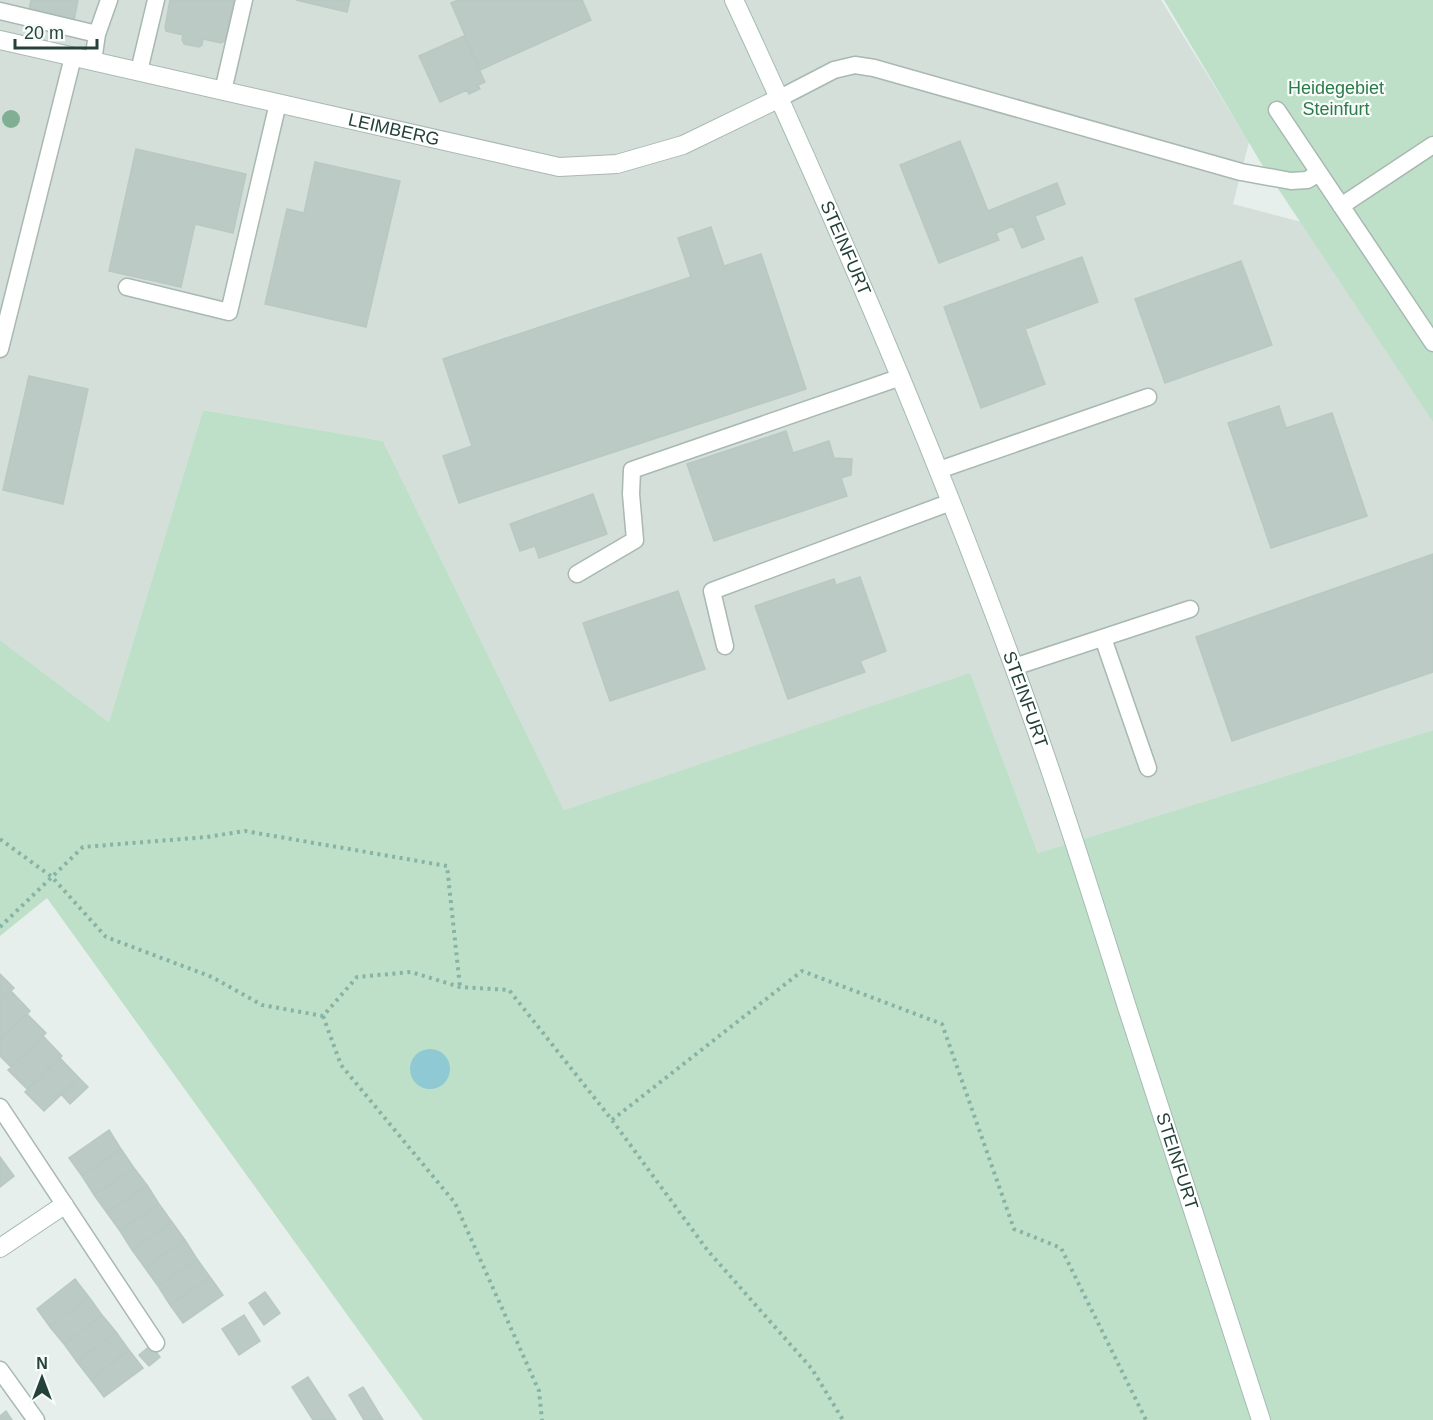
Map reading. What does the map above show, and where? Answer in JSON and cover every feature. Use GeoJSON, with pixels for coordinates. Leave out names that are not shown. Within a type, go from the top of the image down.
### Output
{"type":"FeatureCollection","features":[{"type":"Feature","properties":{"kind":"street","name":"STEINFURT"},"geometry":{"type":"LineString","coordinates":[[734,0],[780,98],[901,377],[1014,668],[1060,798],[1261,1420]]}},
{"type":"Feature","properties":{"kind":"street","name":"LEIMBERG"},"geometry":{"type":"LineString","coordinates":[[0,40],[559,167],[617,164],[683,145],[780,98]]}},
{"type":"Feature","properties":{"kind":"street"},"geometry":{"type":"LineString","coordinates":[[0,1248],[63,1205]]}},
{"type":"Feature","properties":{"kind":"lane"},"geometry":{"type":"LineString","coordinates":[[93,61],[97,34],[109,0]]}},
{"type":"Feature","properties":{"kind":"lane"},"geometry":{"type":"LineString","coordinates":[[139,71],[156,0]]}},
{"type":"Feature","properties":{"kind":"lane"},"geometry":{"type":"LineString","coordinates":[[223,91],[244,0]]}},
{"type":"Feature","properties":{"kind":"lane"},"geometry":{"type":"LineString","coordinates":[[0,11],[97,34]]}},
{"type":"Feature","properties":{"kind":"lane"},"geometry":{"type":"LineString","coordinates":[[0,349],[73,57]]}},
{"type":"Feature","properties":{"kind":"lane"},"geometry":{"type":"LineString","coordinates":[[780,98],[834,70],[855,65],[885,71],[1241,172],[1291,181],[1307,180],[1319,173]]}},
{"type":"Feature","properties":{"kind":"lane"},"geometry":{"type":"LineString","coordinates":[[127,287],[229,312],[278,103]]}},
{"type":"Feature","properties":{"kind":"lane"},"geometry":{"type":"LineString","coordinates":[[1276,111],[1433,342]]}},
{"type":"Feature","properties":{"kind":"lane"},"geometry":{"type":"LineString","coordinates":[[1341,206],[1433,145]]}},
{"type":"Feature","properties":{"kind":"lane"},"geometry":{"type":"LineString","coordinates":[[577,574],[635,540],[630,494],[632,471],[901,377]]}},
{"type":"Feature","properties":{"kind":"lane"},"geometry":{"type":"LineString","coordinates":[[939,470],[1148,397]]}},
{"type":"Feature","properties":{"kind":"lane"},"geometry":{"type":"LineString","coordinates":[[725,646],[712,591],[951,502]]}},
{"type":"Feature","properties":{"kind":"lane"},"geometry":{"type":"LineString","coordinates":[[1014,668],[1190,609]]}},
{"type":"Feature","properties":{"kind":"lane"},"geometry":{"type":"LineString","coordinates":[[1103,638],[1148,768]]}},
{"type":"Feature","properties":{"kind":"lane"},"geometry":{"type":"LineString","coordinates":[[0,1107],[156,1343]]}},
{"type":"Feature","properties":{"kind":"lane"},"geometry":{"type":"LineString","coordinates":[[0,1370],[36,1420]]}},
{"type":"Feature","properties":{"kind":"path"},"geometry":{"type":"LineString","coordinates":[[0,927],[83,847],[207,837],[245,831],[447,866],[460,987]]}},
{"type":"Feature","properties":{"kind":"path"},"geometry":{"type":"LineString","coordinates":[[0,838],[52,877],[106,937],[212,977],[262,1005],[323,1016]]}},
{"type":"Feature","properties":{"kind":"path"},"geometry":{"type":"LineString","coordinates":[[612,1120],[802,971],[942,1024],[1014,1229],[1061,1248],[1146,1420]]}},
{"type":"Feature","properties":{"kind":"path"},"geometry":{"type":"LineString","coordinates":[[323,1016],[357,977],[411,972],[460,987],[509,990],[612,1120],[708,1251],[812,1369],[843,1420]]}},
{"type":"Feature","properties":{"kind":"path"},"geometry":{"type":"LineString","coordinates":[[323,1016],[341,1065],[455,1203],[539,1391],[542,1420]]}},
{"type":"Feature","properties":{"kind":"shaded area"},"geometry":{"type":"Polygon","coordinates":[[[0,0],[1161,0],[1249,142],[1233,204],[1305,223],[1433,412],[1433,730],[1038,853],[970,674],[564,810],[383,441],[203,410],[109,722],[0,640],[0,0]]]}},
{"type":"Feature","properties":{"kind":"green space","name":"Heidegebiet Steinfurt"},"geometry":{"type":"Polygon","coordinates":[[[1164,0],[1433,0],[1433,422],[1261,163],[1164,0]]]}},
{"type":"Feature","properties":{"kind":"green space"},"geometry":{"type":"Polygon","coordinates":[[[203,410],[383,441],[564,810],[970,673],[1038,853],[1433,730],[1433,1420],[423,1420],[47,898],[0,936],[0,640],[109,722],[203,410]]]}},
{"type":"Feature","properties":{"kind":"water"},"geometry":{"type":"Polygon","coordinates":[[[430,1049],[444,1055],[450,1069],[444,1083],[430,1089],[416,1083],[410,1069],[416,1055],[430,1049]]]}},
{"type":"Feature","properties":{"kind":"building"},"geometry":{"type":"Polygon","coordinates":[[[31,0],[78,0],[74,20],[29,10],[31,0]]]}},
{"type":"Feature","properties":{"kind":"building"},"geometry":{"type":"Polygon","coordinates":[[[170,0],[234,0],[225,41],[221,43],[203,39],[199,47],[184,44],[183,35],[166,31],[170,0]]]}},
{"type":"Feature","properties":{"kind":"building"},"geometry":{"type":"Polygon","coordinates":[[[296,0],[350,0],[347,12],[296,0]]]}},
{"type":"Feature","properties":{"kind":"building"},"geometry":{"type":"Polygon","coordinates":[[[458,0],[582,0],[591,20],[480,70],[451,3],[458,0]]]}},
{"type":"Feature","properties":{"kind":"building"},"geometry":{"type":"Polygon","coordinates":[[[464,36],[485,82],[478,85],[480,89],[469,94],[467,90],[440,102],[419,56],[464,36]]]}},
{"type":"Feature","properties":{"kind":"building"},"geometry":{"type":"Polygon","coordinates":[[[960,141],[988,211],[1057,183],[1065,204],[1035,216],[1044,239],[1022,248],[1013,226],[996,233],[999,240],[939,263],[900,165],[960,141]]]}},
{"type":"Feature","properties":{"kind":"building"},"geometry":{"type":"Polygon","coordinates":[[[136,149],[246,174],[233,233],[195,224],[181,287],[109,271],[136,149]]]}},
{"type":"Feature","properties":{"kind":"building"},"geometry":{"type":"Polygon","coordinates":[[[315,162],[400,181],[366,327],[265,304],[287,209],[304,213],[315,162]]]}},
{"type":"Feature","properties":{"kind":"building"},"geometry":{"type":"Polygon","coordinates":[[[711,227],[724,266],[761,254],[806,389],[459,503],[443,456],[472,446],[443,359],[691,277],[678,238],[711,227]]]}},
{"type":"Feature","properties":{"kind":"building"},"geometry":{"type":"Polygon","coordinates":[[[1082,257],[1098,302],[1025,329],[1045,384],[981,408],[944,307],[1082,257]]]}},
{"type":"Feature","properties":{"kind":"building"},"geometry":{"type":"Polygon","coordinates":[[[1241,261],[1272,345],[1165,383],[1135,299],[1241,261]]]}},
{"type":"Feature","properties":{"kind":"building"},"geometry":{"type":"Polygon","coordinates":[[[29,376],[88,389],[63,504],[3,490],[29,376]]]}},
{"type":"Feature","properties":{"kind":"building"},"geometry":{"type":"Polygon","coordinates":[[[1279,406],[1286,428],[1332,413],[1367,516],[1271,548],[1228,423],[1279,406]]]}},
{"type":"Feature","properties":{"kind":"building"},"geometry":{"type":"Polygon","coordinates":[[[786,431],[793,453],[829,441],[834,458],[852,459],[851,475],[841,478],[847,496],[714,541],[687,464],[786,431]]]}},
{"type":"Feature","properties":{"kind":"building"},"geometry":{"type":"Polygon","coordinates":[[[593,494],[607,534],[539,558],[535,546],[520,551],[510,524],[593,494]]]}},
{"type":"Feature","properties":{"kind":"building"},"geometry":{"type":"Polygon","coordinates":[[[1433,554],[1433,672],[1232,741],[1196,637],[1433,554]]]}},
{"type":"Feature","properties":{"kind":"building"},"geometry":{"type":"Polygon","coordinates":[[[860,577],[886,651],[860,661],[865,672],[788,699],[755,606],[834,579],[836,585],[860,577]]]}},
{"type":"Feature","properties":{"kind":"building"},"geometry":{"type":"Polygon","coordinates":[[[678,591],[705,669],[610,701],[583,623],[678,591]]]}},
{"type":"Feature","properties":{"kind":"building"},"geometry":{"type":"Polygon","coordinates":[[[0,974],[14,988],[0,1002],[0,974]]]}},
{"type":"Feature","properties":{"kind":"building"},"geometry":{"type":"Polygon","coordinates":[[[11,991],[30,1011],[0,1040],[0,1002],[11,991]]]}},
{"type":"Feature","properties":{"kind":"building"},"geometry":{"type":"Polygon","coordinates":[[[27,1014],[46,1033],[11,1067],[0,1056],[0,1040],[27,1014]]]}},
{"type":"Feature","properties":{"kind":"building"},"geometry":{"type":"Polygon","coordinates":[[[43,1036],[62,1056],[27,1089],[8,1070],[43,1036]]]}},
{"type":"Feature","properties":{"kind":"building"},"geometry":{"type":"Polygon","coordinates":[[[60,1058],[79,1078],[44,1111],[25,1092],[60,1058]]]}},
{"type":"Feature","properties":{"kind":"building"},"geometry":{"type":"Polygon","coordinates":[[[79,1078],[88,1087],[70,1104],[61,1094],[79,1078]]]}},
{"type":"Feature","properties":{"kind":"building"},"geometry":{"type":"Polygon","coordinates":[[[109,1130],[121,1149],[82,1176],[69,1158],[109,1130]]]}},
{"type":"Feature","properties":{"kind":"building"},"geometry":{"type":"Polygon","coordinates":[[[121,1149],[134,1168],[94,1195],[82,1176],[121,1149]]]}},
{"type":"Feature","properties":{"kind":"building"},"geometry":{"type":"Polygon","coordinates":[[[0,1157],[14,1176],[0,1187],[0,1157]]]}},
{"type":"Feature","properties":{"kind":"building"},"geometry":{"type":"Polygon","coordinates":[[[134,1168],[147,1185],[107,1213],[94,1195],[134,1168]]]}},
{"type":"Feature","properties":{"kind":"building"},"geometry":{"type":"Polygon","coordinates":[[[147,1185],[159,1204],[120,1231],[107,1213],[147,1185]]]}},
{"type":"Feature","properties":{"kind":"building"},"geometry":{"type":"Polygon","coordinates":[[[159,1204],[172,1222],[132,1250],[120,1231],[159,1204]]]}},
{"type":"Feature","properties":{"kind":"building"},"geometry":{"type":"Polygon","coordinates":[[[172,1222],[185,1240],[145,1268],[132,1250],[172,1222]]]}},
{"type":"Feature","properties":{"kind":"building"},"geometry":{"type":"Polygon","coordinates":[[[185,1240],[197,1259],[158,1286],[145,1268],[185,1240]]]}},
{"type":"Feature","properties":{"kind":"building"},"geometry":{"type":"Polygon","coordinates":[[[197,1259],[210,1277],[170,1305],[158,1286],[197,1259]]]}},
{"type":"Feature","properties":{"kind":"building"},"geometry":{"type":"Polygon","coordinates":[[[210,1277],[223,1295],[183,1323],[170,1305],[210,1277]]]}},
{"type":"Feature","properties":{"kind":"building"},"geometry":{"type":"Polygon","coordinates":[[[75,1279],[89,1297],[50,1327],[37,1309],[75,1279]]]}},
{"type":"Feature","properties":{"kind":"building"},"geometry":{"type":"Polygon","coordinates":[[[265,1292],[280,1313],[264,1325],[249,1303],[265,1292]]]}},
{"type":"Feature","properties":{"kind":"building"},"geometry":{"type":"Polygon","coordinates":[[[89,1297],[102,1315],[64,1344],[50,1327],[89,1297]]]}},
{"type":"Feature","properties":{"kind":"building"},"geometry":{"type":"Polygon","coordinates":[[[102,1315],[116,1332],[77,1362],[64,1344],[102,1315]]]}},
{"type":"Feature","properties":{"kind":"building"},"geometry":{"type":"Polygon","coordinates":[[[244,1315],[260,1341],[239,1355],[222,1329],[244,1315]]]}},
{"type":"Feature","properties":{"kind":"building"},"geometry":{"type":"Polygon","coordinates":[[[116,1332],[129,1350],[91,1380],[77,1362],[116,1332]]]}},
{"type":"Feature","properties":{"kind":"building"},"geometry":{"type":"Polygon","coordinates":[[[151,1345],[160,1357],[149,1366],[139,1355],[151,1345]]]}},
{"type":"Feature","properties":{"kind":"building"},"geometry":{"type":"Polygon","coordinates":[[[129,1350],[143,1368],[104,1397],[91,1380],[129,1350]]]}},
{"type":"Feature","properties":{"kind":"building"},"geometry":{"type":"Polygon","coordinates":[[[308,1377],[336,1420],[313,1420],[292,1387],[308,1377]]]}},
{"type":"Feature","properties":{"kind":"building"},"geometry":{"type":"Polygon","coordinates":[[[363,1387],[383,1420],[364,1420],[349,1395],[363,1387]]]}},
{"type":"Feature","properties":{"kind":"building"},"geometry":{"type":"Polygon","coordinates":[[[6,1411],[12,1420],[0,1420],[0,1416],[6,1411]]]}}]}
